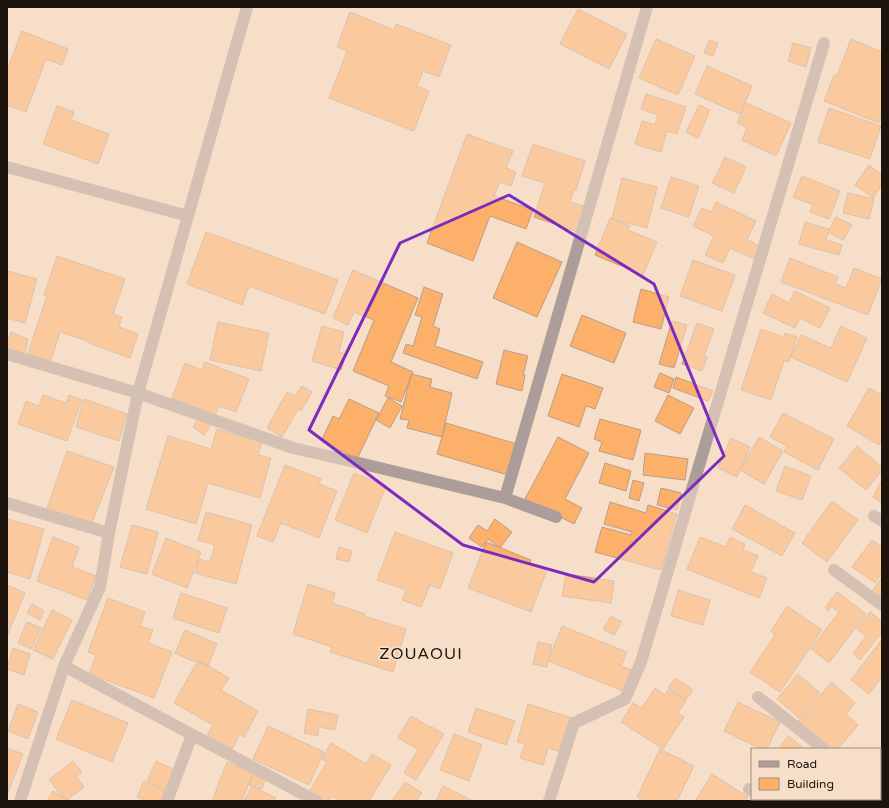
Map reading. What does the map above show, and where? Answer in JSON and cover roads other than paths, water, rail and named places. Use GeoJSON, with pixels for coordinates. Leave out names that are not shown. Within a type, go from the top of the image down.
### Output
{"type":"FeatureCollection","features":[{"type":"Feature","properties":{"kind":"street"},"geometry":{"type":"LineString","coordinates":[[20,801],[64,666],[100,587],[109,533],[138,393],[246,7]]}},
{"type":"Feature","properties":{"kind":"street"},"geometry":{"type":"LineString","coordinates":[[505,498],[647,7]]}},
{"type":"Feature","properties":{"kind":"street"},"geometry":{"type":"LineString","coordinates":[[549,801],[574,723],[625,699],[641,662],[824,43]]}},
{"type":"Feature","properties":{"kind":"street"},"geometry":{"type":"LineString","coordinates":[[7,166],[188,216]]}},
{"type":"Feature","properties":{"kind":"street"},"geometry":{"type":"LineString","coordinates":[[7,354],[138,393],[292,448],[366,464],[505,498],[556,517]]}},
{"type":"Feature","properties":{"kind":"street"},"geometry":{"type":"LineString","coordinates":[[7,503],[109,533]]}},
{"type":"Feature","properties":{"kind":"street"},"geometry":{"type":"LineString","coordinates":[[834,570],[882,605]]}},
{"type":"Feature","properties":{"kind":"street"},"geometry":{"type":"LineString","coordinates":[[64,666],[312,800]]}},
{"type":"Feature","properties":{"kind":"street"},"geometry":{"type":"LineString","coordinates":[[758,697],[823,748]]}},
{"type":"Feature","properties":{"kind":"street"},"geometry":{"type":"LineString","coordinates":[[167,801],[192,735]]}},
{"type":"Feature","properties":{"kind":"district","name":"ZOUAOUI"},"geometry":{"type":"Point","coordinates":[421,653]}}]}
